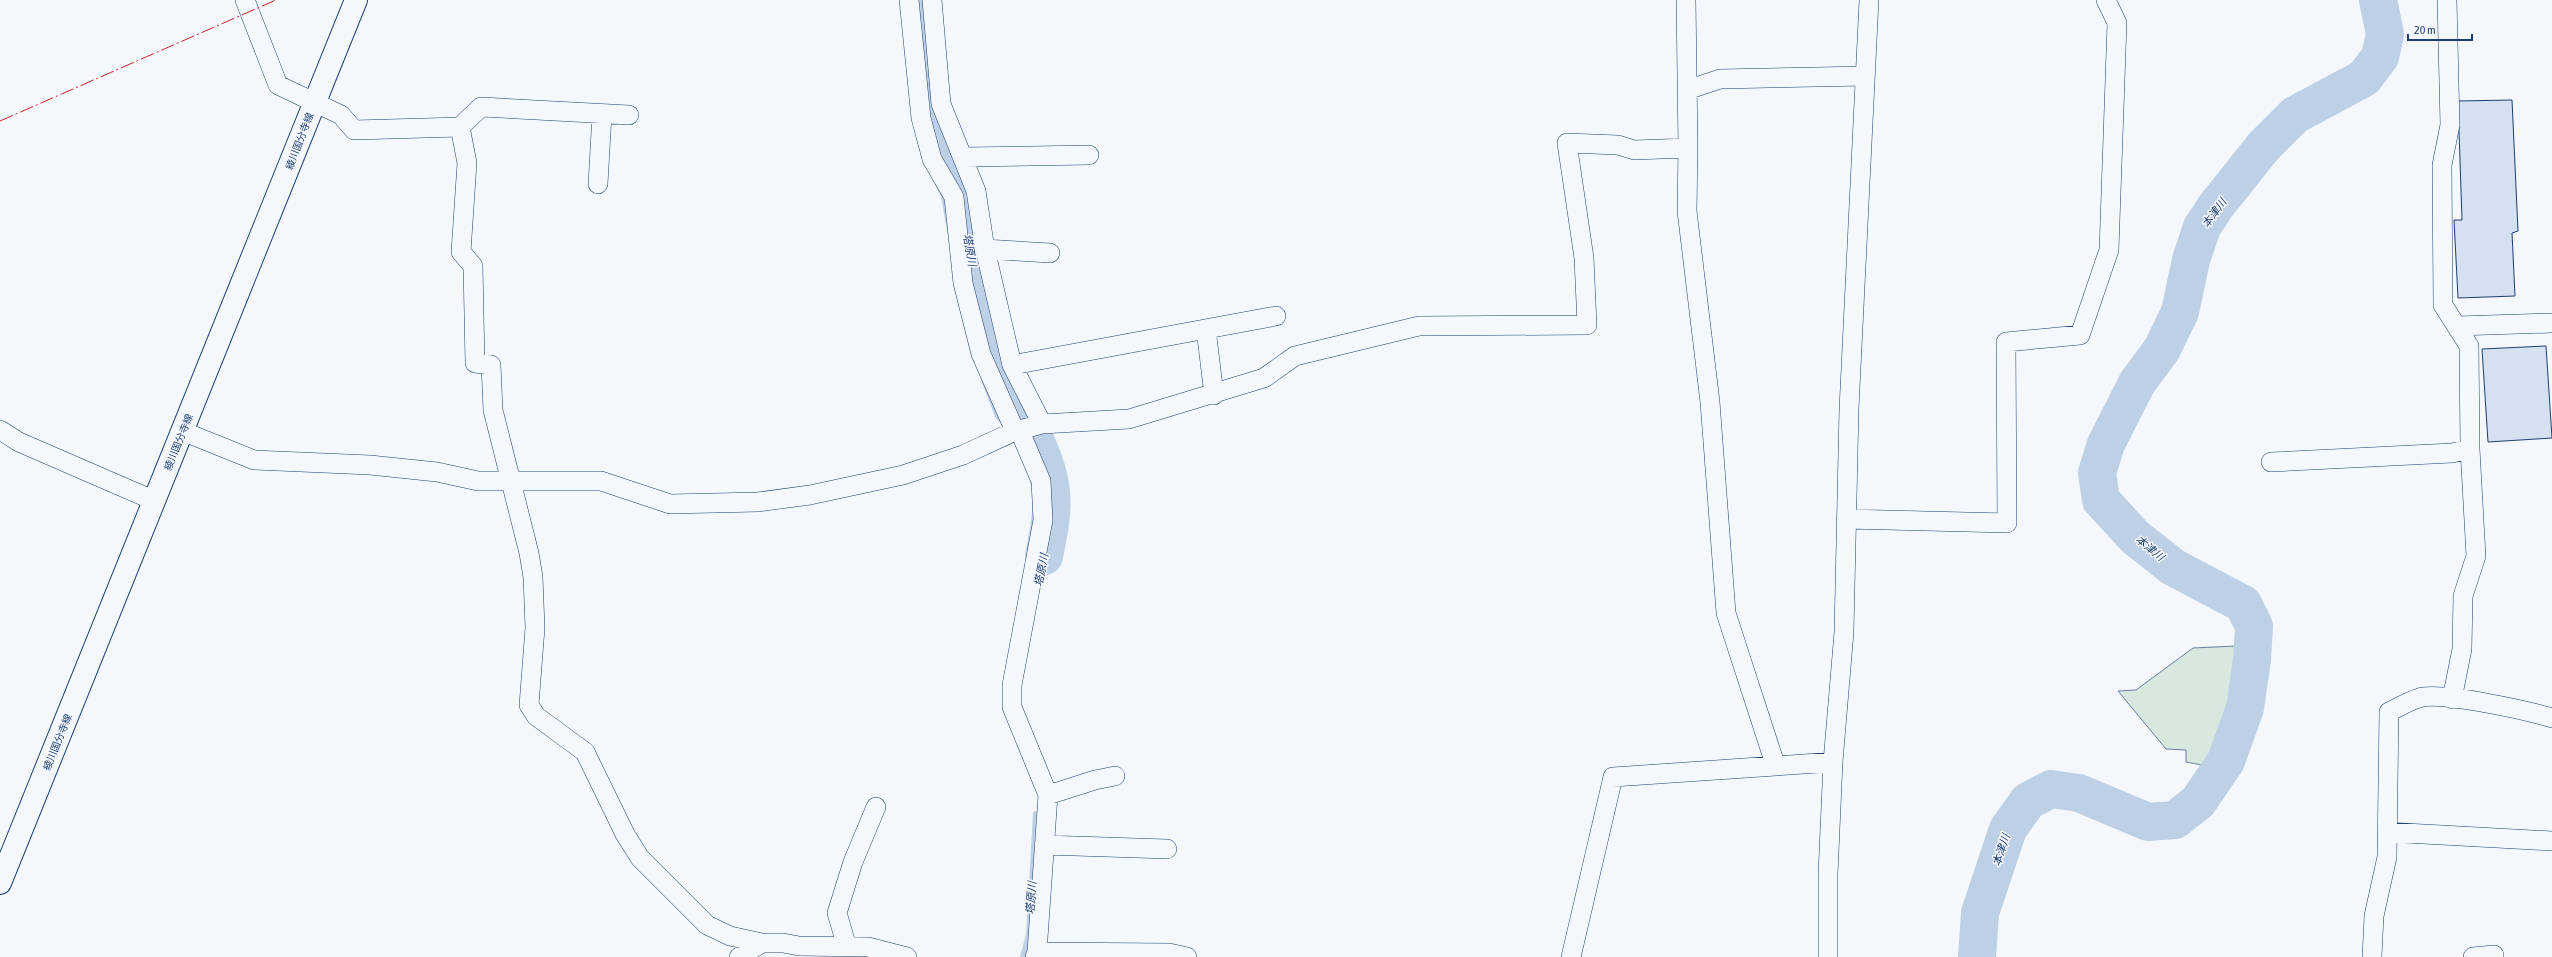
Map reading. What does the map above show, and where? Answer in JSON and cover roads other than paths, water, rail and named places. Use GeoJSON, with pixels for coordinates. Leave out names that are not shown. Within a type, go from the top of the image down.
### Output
{"type":"FeatureCollection","features":[{"type":"Feature","properties":{"kind":"main road","name":"綾川国分寺線"},"geometry":{"type":"LineString","coordinates":[[0,883],[356,0]]}},
{"type":"Feature","properties":{"kind":"street"},"geometry":{"type":"LineString","coordinates":[[245,0],[278,85],[342,115],[354,130],[460,127],[481,107],[629,116]]}},
{"type":"Feature","properties":{"kind":"street"},"geometry":{"type":"LineString","coordinates":[[909,0],[921,118],[932,159],[954,197],[964,283],[981,354],[1015,431],[1021,434],[1041,481],[1043,520],[1012,685],[1012,707],[1048,795],[1036,955],[1169,953],[1187,957]]}},
{"type":"Feature","properties":{"kind":"street"},"geometry":{"type":"LineString","coordinates":[[932,0],[941,104],[954,140],[964,157],[976,191],[985,249],[1012,365],[1042,424]]}},
{"type":"Feature","properties":{"kind":"street"},"geometry":{"type":"LineString","coordinates":[[1686,0],[1688,148],[1687,211],[1710,402],[1726,613],[1775,764]]}},
{"type":"Feature","properties":{"kind":"street"},"geometry":{"type":"LineString","coordinates":[[1828,957],[1828,874],[1833,762],[1844,632],[1846,519],[1869,0]]}},
{"type":"Feature","properties":{"kind":"street"},"geometry":{"type":"LineString","coordinates":[[1846,519],[2007,523],[2006,342],[2080,335],[2109,250],[2117,23],[2106,0]]}},
{"type":"Feature","properties":{"kind":"street"},"geometry":{"type":"LineString","coordinates":[[2447,0],[2450,125],[2442,164],[2443,305],[2469,346],[2470,449],[2476,556],[2463,596],[2462,649],[2452,699]]}},
{"type":"Feature","properties":{"kind":"street"},"geometry":{"type":"LineString","coordinates":[[1687,90],[1720,80],[1865,76]]}},
{"type":"Feature","properties":{"kind":"street"},"geometry":{"type":"LineString","coordinates":[[598,184],[602,114]]}},
{"type":"Feature","properties":{"kind":"street"},"geometry":{"type":"LineString","coordinates":[[460,127],[467,163],[461,252],[473,266],[475,363],[491,365],[493,410],[533,576],[535,628],[529,705],[536,716],[585,752],[625,834],[640,858],[707,925],[730,936],[762,943],[783,943],[797,952],[847,947],[868,947],[907,957]]}},
{"type":"Feature","properties":{"kind":"street"},"geometry":{"type":"LineString","coordinates":[[932,159],[954,140]]}},
{"type":"Feature","properties":{"kind":"street"},"geometry":{"type":"LineString","coordinates":[[182,431],[254,460],[370,465],[437,472],[478,481],[601,481],[670,504],[758,502],[810,495],[902,475],[963,455],[1015,431],[1042,424],[1129,419],[1214,395],[1264,378],[1295,356],[1419,326],[1587,325],[1584,258],[1567,143],[1618,145],[1634,150],[1688,148]]}},
{"type":"Feature","properties":{"kind":"street"},"geometry":{"type":"LineString","coordinates":[[964,157],[1089,155]]}},
{"type":"Feature","properties":{"kind":"street"},"geometry":{"type":"LineString","coordinates":[[985,249],[1050,253]]}},
{"type":"Feature","properties":{"kind":"street"},"geometry":{"type":"LineString","coordinates":[[1012,365],[1276,316]]}},
{"type":"Feature","properties":{"kind":"street"},"geometry":{"type":"LineString","coordinates":[[2456,326],[2552,323]]}},
{"type":"Feature","properties":{"kind":"street"},"geometry":{"type":"LineString","coordinates":[[1206,329],[1214,395]]}},
{"type":"Feature","properties":{"kind":"street"},"geometry":{"type":"LineString","coordinates":[[0,430],[19,442],[155,501]]}},
{"type":"Feature","properties":{"kind":"street"},"geometry":{"type":"LineString","coordinates":[[2271,462],[2452,453],[2470,449]]}},
{"type":"Feature","properties":{"kind":"street"},"geometry":{"type":"LineString","coordinates":[[2372,957],[2374,916],[2387,857],[2389,712],[2420,697],[2452,699],[2528,710],[2552,718]]}},
{"type":"Feature","properties":{"kind":"street"},"geometry":{"type":"LineString","coordinates":[[1571,957],[1613,777],[1775,764],[1833,762]]}},
{"type":"Feature","properties":{"kind":"street"},"geometry":{"type":"LineString","coordinates":[[1048,795],[1095,780],[1115,776]]}},
{"type":"Feature","properties":{"kind":"street"},"geometry":{"type":"LineString","coordinates":[[847,947],[837,913],[853,862],[876,807]]}},
{"type":"Feature","properties":{"kind":"street"},"geometry":{"type":"LineString","coordinates":[[2387,832],[2552,841]]}},
{"type":"Feature","properties":{"kind":"street"},"geometry":{"type":"LineString","coordinates":[[1044,845],[1167,849]]}},
{"type":"Feature","properties":{"kind":"street"},"geometry":{"type":"LineString","coordinates":[[739,957],[762,943]]}},
{"type":"Feature","properties":{"kind":"street"},"geometry":{"type":"LineString","coordinates":[[2473,957],[2494,955],[2494,957]]}},
{"type":"Feature","properties":{"kind":"waterway","name":"塔原川"},"geometry":{"type":"LineString","coordinates":[[921,0],[935,136]]}},
{"type":"Feature","properties":{"kind":"waterway","name":"本津川"},"geometry":{"type":"LineString","coordinates":[[1977,957],[1980,913],[2008,829],[2028,801],[2051,789],[2079,793],[2148,822],[2175,820],[2198,802],[2226,761],[2245,708],[2252,660],[2254,626],[2243,604],[2173,567],[2135,537],[2101,500],[2097,473],[2106,444],[2137,383],[2162,349],[2180,312],[2191,260],[2202,227],[2216,206],[2263,147],[2295,115],[2364,78],[2380,57],[2385,34],[2378,0]]}},
{"type":"Feature","properties":{"kind":"waterway","name":"塔原川"},"geometry":{"type":"LineString","coordinates":[[946,163],[959,190],[981,312],[1001,379],[1012,408]]}},
{"type":"Feature","properties":{"kind":"waterway","name":"塔原川"},"geometry":{"type":"LineString","coordinates":[[1035,440],[1047,471],[1052,498],[1050,524],[1044,556]]}},
{"type":"Feature","properties":{"kind":"waterway","name":"塔原川"},"geometry":{"type":"LineString","coordinates":[[1023,957],[1029,935],[1036,814]]}}]}
